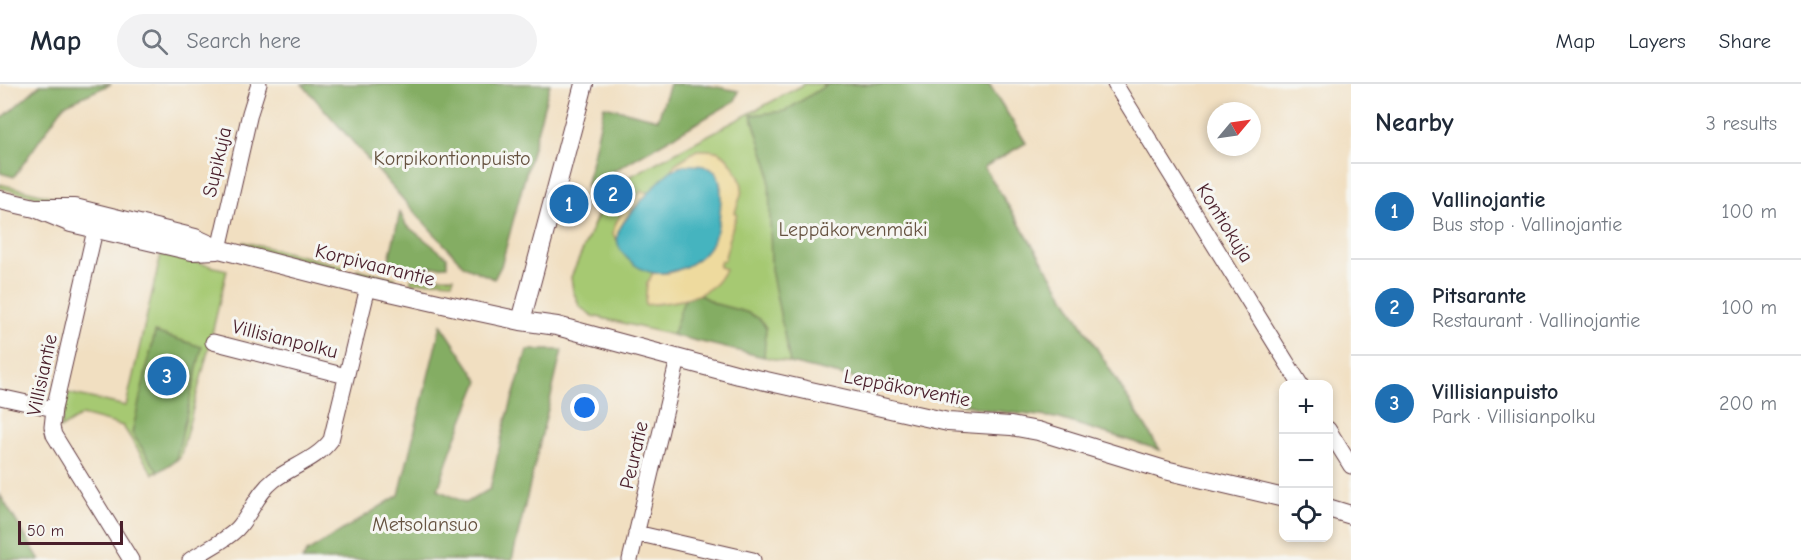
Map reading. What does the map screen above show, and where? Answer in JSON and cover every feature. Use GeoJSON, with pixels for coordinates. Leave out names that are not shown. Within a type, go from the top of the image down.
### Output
{"type":"FeatureCollection","features":[{"type":"Feature","properties":{"kind":"street","name":"Supikuja"},"geometry":{"type":"LineString","coordinates":[[219,249],[250,113],[259,84]]}},
{"type":"Feature","properties":{"kind":"street"},"geometry":{"type":"LineString","coordinates":[[521,321],[584,84]]}},
{"type":"Feature","properties":{"kind":"street","name":"Kontiokuja"},"geometry":{"type":"LineString","coordinates":[[1115,84],[1298,380]]}},
{"type":"Feature","properties":{"kind":"street","name":"Korpivaarantie"},"geometry":{"type":"LineString","coordinates":[[0,200],[35,208],[71,223],[98,221],[192,251],[219,249],[521,321]]}},
{"type":"Feature","properties":{"kind":"street","name":"Villisiantie"},"geometry":{"type":"LineString","coordinates":[[98,221],[54,409],[52,427],[54,435],[131,560]]}},
{"type":"Feature","properties":{"kind":"street"},"geometry":{"type":"LineString","coordinates":[[190,560],[228,536],[238,527],[259,496],[274,481],[322,451],[331,440],[368,286]]}},
{"type":"Feature","properties":{"kind":"street","name":"Leppäkorventie"},"geometry":{"type":"LineString","coordinates":[[521,321],[557,326],[739,375],[948,422],[1011,426],[1038,431],[1165,470],[1279,497]]}},
{"type":"Feature","properties":{"kind":"street","name":"Villisianpolku"},"geometry":{"type":"LineString","coordinates":[[213,342],[346,376]]}},
{"type":"Feature","properties":{"kind":"street","name":"Peuratie"},"geometry":{"type":"LineString","coordinates":[[630,560],[678,359]]}},
{"type":"Feature","properties":{"kind":"street"},"geometry":{"type":"LineString","coordinates":[[0,397],[54,409]]}},
{"type":"Feature","properties":{"kind":"street"},"geometry":{"type":"LineString","coordinates":[[1332,434],[1351,466]]}},
{"type":"Feature","properties":{"kind":"street"},"geometry":{"type":"LineString","coordinates":[[1333,509],[1350,511]]}},
{"type":"Feature","properties":{"kind":"street"},"geometry":{"type":"LineString","coordinates":[[636,533],[753,560]]}},
{"type":"Feature","properties":{"kind":"green space"},"geometry":{"type":"Polygon","coordinates":[[[41,84],[111,84],[64,105],[14,177],[0,173],[0,120],[41,84]]]}},
{"type":"Feature","properties":{"kind":"green space","name":"Korpikontionpuisto"},"geometry":{"type":"Polygon","coordinates":[[[302,84],[550,84],[501,266],[494,279],[464,266],[302,84]]]}},
{"type":"Feature","properties":{"kind":"green space"},"geometry":{"type":"Polygon","coordinates":[[[670,84],[700,84],[739,91],[735,101],[586,187],[604,106],[658,119],[670,84]]]}},
{"type":"Feature","properties":{"kind":"green space","name":"Leppäkorvenmäki"},"geometry":{"type":"Polygon","coordinates":[[[805,84],[989,84],[1026,143],[984,167],[1160,450],[1057,418],[988,410],[593,316],[580,307],[573,291],[571,277],[600,210],[627,178],[805,84]]]}},
{"type":"Feature","properties":{"kind":"green space","name":"Leppäkorvenmäki"},"geometry":{"type":"Polygon","coordinates":[[[828,84],[989,84],[1026,143],[984,167],[1160,450],[1057,418],[988,410],[790,363],[771,270],[769,170],[751,115],[785,111],[828,84]]]}},
{"type":"Feature","properties":{"kind":"green space"},"geometry":{"type":"Polygon","coordinates":[[[0,184],[70,201],[69,205],[0,188],[0,184]]]}},
{"type":"Feature","properties":{"kind":"green space"},"geometry":{"type":"Polygon","coordinates":[[[400,212],[406,225],[447,257],[447,266],[413,268],[388,264],[400,212]]]}},
{"type":"Feature","properties":{"kind":"green space"},"geometry":{"type":"Polygon","coordinates":[[[244,242],[344,266],[343,270],[243,246],[244,242]]]}},
{"type":"Feature","properties":{"kind":"green space"},"geometry":{"type":"Polygon","coordinates":[[[161,254],[227,270],[180,458],[153,474],[123,426],[82,415],[60,429],[68,393],[126,406],[161,254]]]}},
{"type":"Feature","properties":{"kind":"green space"},"geometry":{"type":"Polygon","coordinates":[[[357,269],[395,278],[395,282],[357,274],[357,269]]]}},
{"type":"Feature","properties":{"kind":"green space"},"geometry":{"type":"Polygon","coordinates":[[[454,277],[452,282],[411,283],[411,278],[454,277]]]}},
{"type":"Feature","properties":{"kind":"green space"},"geometry":{"type":"Polygon","coordinates":[[[698,294],[716,304],[746,312],[760,319],[766,328],[764,357],[672,335],[685,299],[698,294]]]}},
{"type":"Feature","properties":{"kind":"green space","name":"Metsolansuo"},"geometry":{"type":"Polygon","coordinates":[[[441,324],[479,381],[451,450],[438,490],[466,503],[490,489],[504,427],[527,350],[562,350],[512,560],[302,560],[307,552],[399,495],[441,324]]]}},
{"type":"Feature","properties":{"kind":"green space"},"geometry":{"type":"Polygon","coordinates":[[[155,332],[202,347],[176,460],[158,472],[132,433],[155,332]]]}},
{"type":"Feature","properties":{"kind":"green space"},"geometry":{"type":"Polygon","coordinates":[[[0,495],[40,560],[0,560],[0,495]]]}},
{"type":"Feature","properties":{"kind":"sand"},"geometry":{"type":"Polygon","coordinates":[[[697,150],[716,151],[725,156],[742,186],[724,261],[721,260],[719,267],[726,269],[716,283],[698,295],[645,305],[647,284],[653,273],[678,270],[721,188],[716,172],[684,165],[672,170],[675,164],[697,150]]]}},
{"type":"Feature","properties":{"kind":"sand"},"geometry":{"type":"Polygon","coordinates":[[[642,191],[649,193],[625,220],[617,240],[613,234],[620,216],[642,191]]]}},
{"type":"Feature","properties":{"kind":"water"},"geometry":{"type":"Polygon","coordinates":[[[684,165],[704,166],[712,169],[718,177],[721,198],[714,239],[703,254],[685,267],[670,272],[647,271],[634,264],[623,253],[617,240],[618,233],[632,212],[656,185],[670,172],[684,165]]]}},
{"type":"Feature","properties":{"kind":"place","name":"Pitsarante"},"geometry":{"type":"Point","coordinates":[613,194]}},
{"type":"Feature","properties":{"kind":"place","name":"Vallinojantie"},"geometry":{"type":"Point","coordinates":[569,204]}},
{"type":"Feature","properties":{"kind":"place","name":"Villisianpuisto"},"geometry":{"type":"Point","coordinates":[167,376]}}]}
